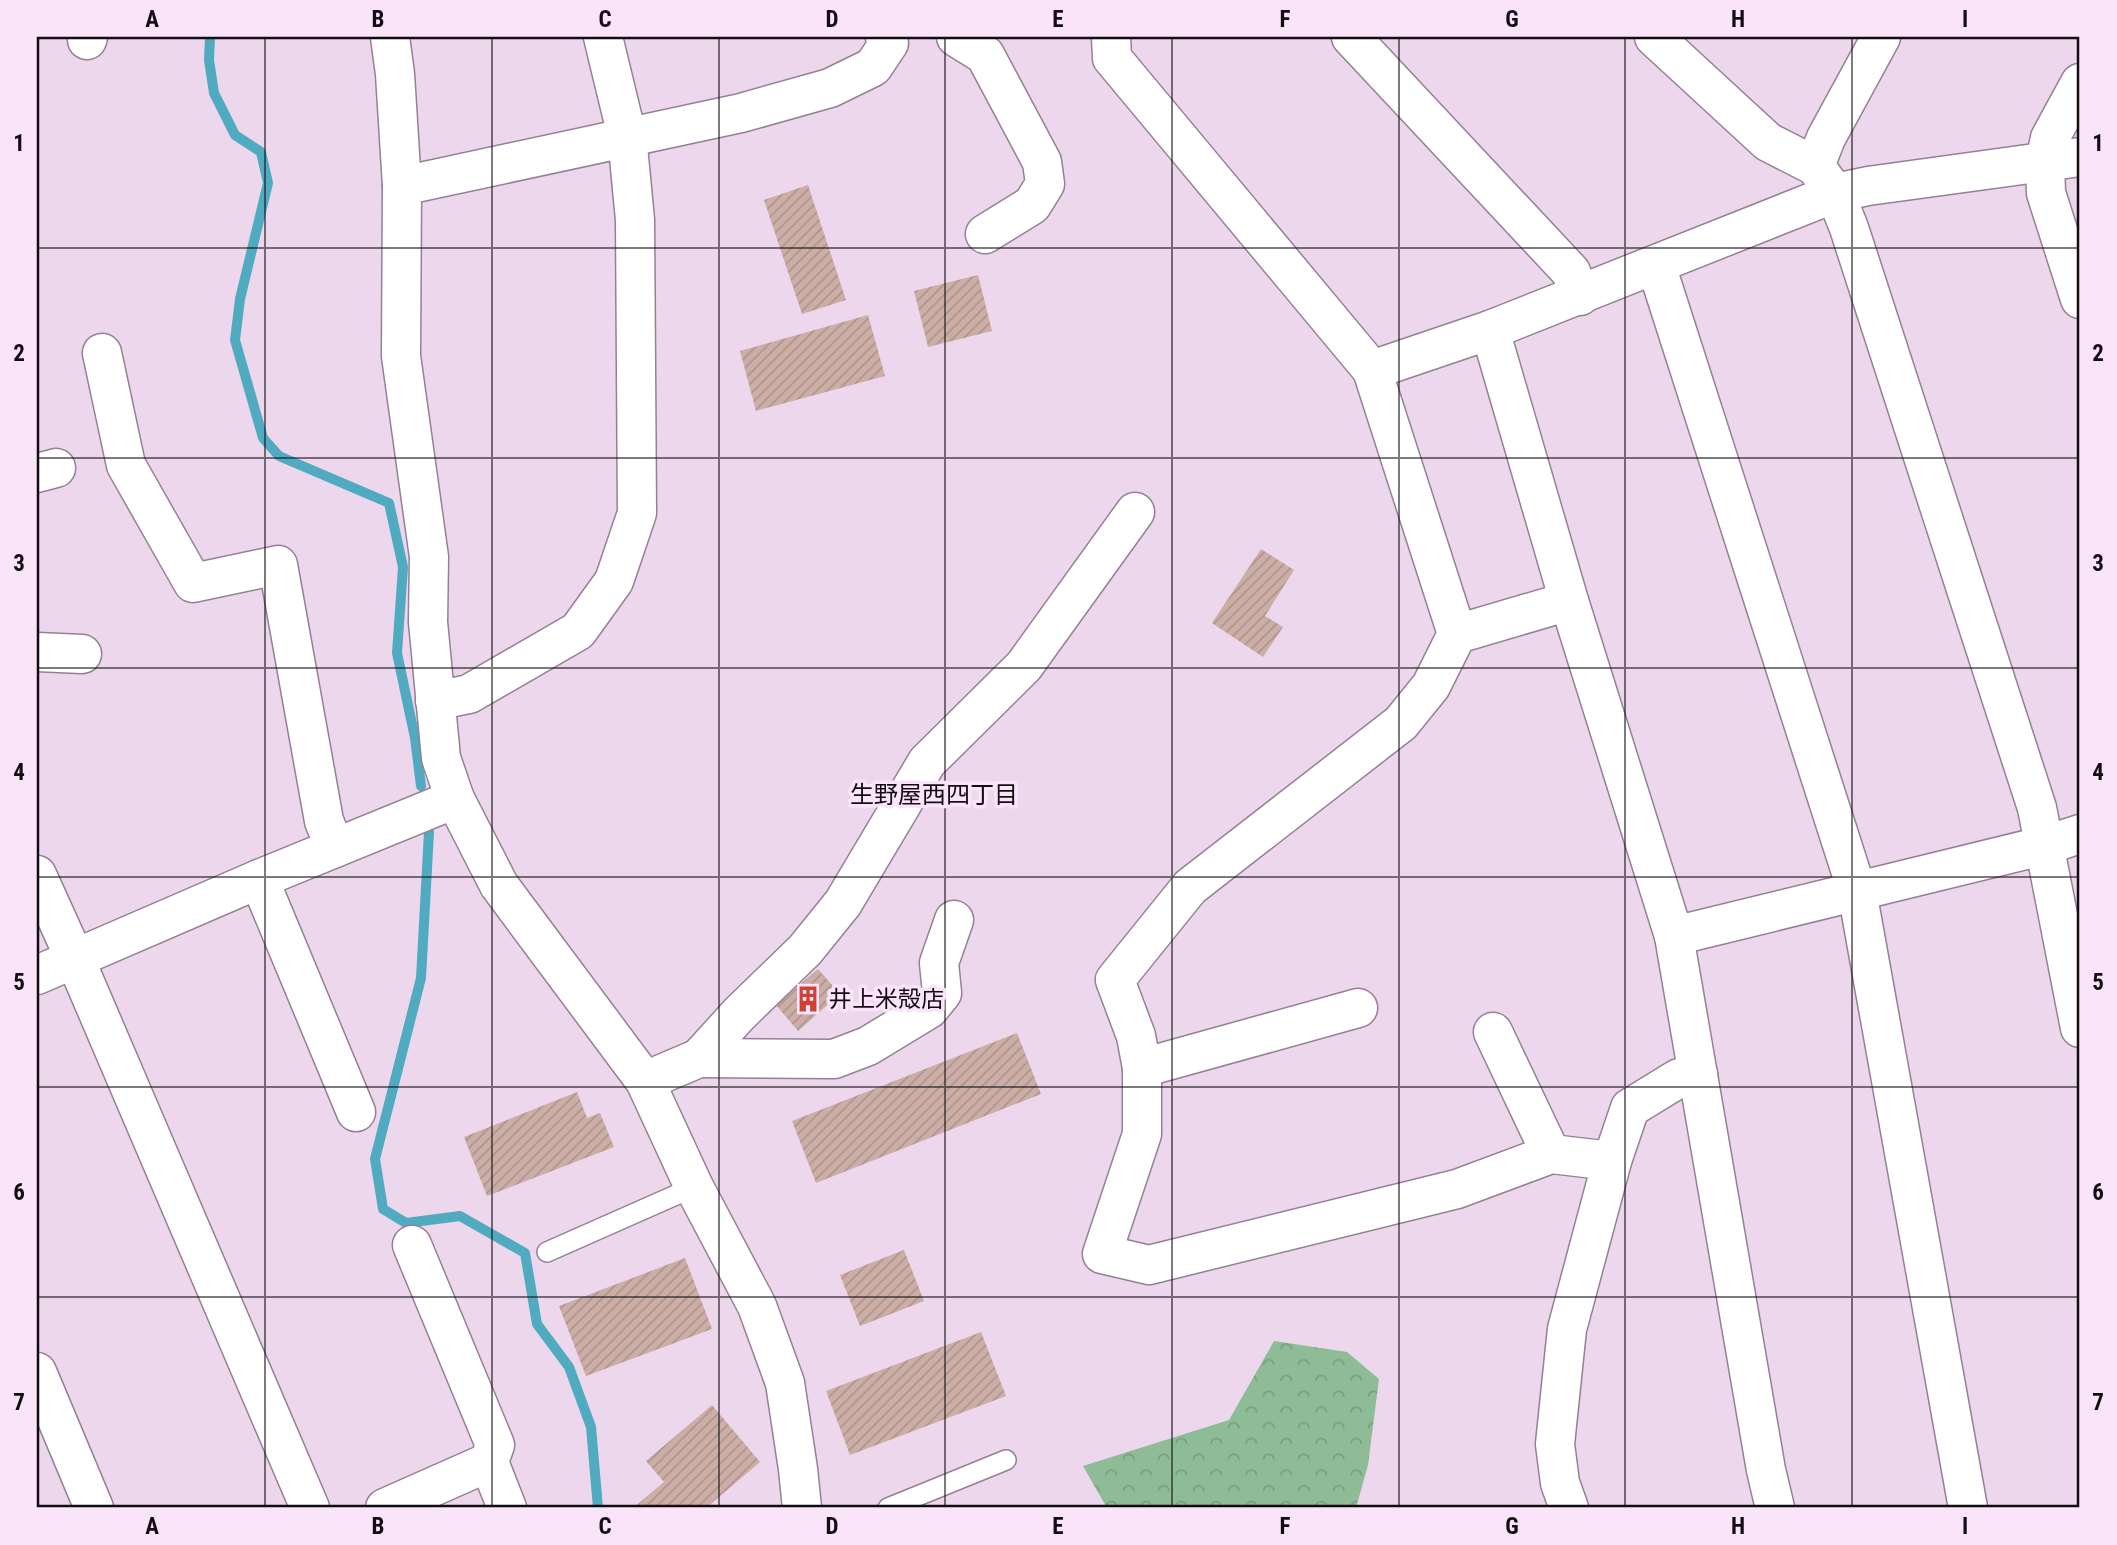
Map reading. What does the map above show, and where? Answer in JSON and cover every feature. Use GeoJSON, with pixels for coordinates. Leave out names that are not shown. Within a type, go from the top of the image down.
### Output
{"type":"FeatureCollection","features":[{"type":"Feature","properties":{"kind":"street"},"geometry":{"type":"LineString","coordinates":[[390,37],[402,186],[401,356],[429,557],[428,622],[442,758],[455,799],[499,886],[645,1081],[694,1187],[757,1306],[785,1383],[802,1508]]}},
{"type":"Feature","properties":{"kind":"street"},"geometry":{"type":"LineString","coordinates":[[435,701],[469,694],[578,631],[614,581],[637,513],[635,220],[627,136],[603,37]]}},
{"type":"Feature","properties":{"kind":"street"},"geometry":{"type":"LineString","coordinates":[[956,37],[985,55],[1042,162],[1045,184],[1032,205],[985,234]]}},
{"type":"Feature","properties":{"kind":"street"},"geometry":{"type":"LineString","coordinates":[[1111,37],[1112,58],[1371,370],[1457,634],[1431,686],[1401,723],[1190,887],[1115,980],[1136,1037],[1142,1068],[1142,1134],[1102,1254],[1149,1265],[1457,1189],[1551,1154],[1612,1161]]}},
{"type":"Feature","properties":{"kind":"street"},"geometry":{"type":"LineString","coordinates":[[1352,37],[1571,272],[1580,296]]}},
{"type":"Feature","properties":{"kind":"street"},"geometry":{"type":"LineString","coordinates":[[1654,37],[1768,142],[1825,180],[1868,186],[2063,159]]}},
{"type":"Feature","properties":{"kind":"street"},"geometry":{"type":"LineString","coordinates":[[1881,37],[1826,138],[1825,180],[1849,228],[2037,808],[2063,839],[2080,1028]]}},
{"type":"Feature","properties":{"kind":"street"},"geometry":{"type":"LineString","coordinates":[[402,186],[741,113],[830,88],[873,67],[895,39]]}},
{"type":"Feature","properties":{"kind":"street"},"geometry":{"type":"LineString","coordinates":[[2063,159],[2050,138],[2080,83]]}},
{"type":"Feature","properties":{"kind":"street"},"geometry":{"type":"LineString","coordinates":[[2063,159],[2046,193],[2080,299]]}},
{"type":"Feature","properties":{"kind":"street"},"geometry":{"type":"LineString","coordinates":[[1371,370],[1490,330],[1656,265],[1785,211],[1825,180]]}},
{"type":"Feature","properties":{"kind":"street"},"geometry":{"type":"LineString","coordinates":[[1656,265],[1857,891],[1968,1508]]}},
{"type":"Feature","properties":{"kind":"street"},"geometry":{"type":"LineString","coordinates":[[1490,330],[1569,601],[1674,936],[1775,1508]]}},
{"type":"Feature","properties":{"kind":"street"},"geometry":{"type":"LineString","coordinates":[[102,353],[126,466],[193,583],[278,565],[324,821],[335,848]]}},
{"type":"Feature","properties":{"kind":"street"},"geometry":{"type":"LineString","coordinates":[[699,1058],[739,1014],[805,950],[843,903],[927,762],[1024,666],[1135,512]]}},
{"type":"Feature","properties":{"kind":"street"},"geometry":{"type":"LineString","coordinates":[[1457,634],[1569,601]]}},
{"type":"Feature","properties":{"kind":"street"},"geometry":{"type":"LineString","coordinates":[[37,652],[82,654]]}},
{"type":"Feature","properties":{"kind":"street"},"geometry":{"type":"LineString","coordinates":[[37,975],[259,879],[455,799]]}},
{"type":"Feature","properties":{"kind":"street"},"geometry":{"type":"LineString","coordinates":[[1674,936],[2063,839]]}},
{"type":"Feature","properties":{"kind":"street"},"geometry":{"type":"LineString","coordinates":[[37,875],[310,1508]]}},
{"type":"Feature","properties":{"kind":"street"},"geometry":{"type":"LineString","coordinates":[[259,879],[356,1112]]}},
{"type":"Feature","properties":{"kind":"street"},"geometry":{"type":"LineString","coordinates":[[645,1081],[699,1058],[834,1059],[868,1046],[929,1009],[942,993],[939,962],[954,920]]}},
{"type":"Feature","properties":{"kind":"street"},"geometry":{"type":"LineString","coordinates":[[1142,1068],[1358,1008]]}},
{"type":"Feature","properties":{"kind":"street"},"geometry":{"type":"LineString","coordinates":[[1493,1032],[1551,1154]]}},
{"type":"Feature","properties":{"kind":"street"},"geometry":{"type":"LineString","coordinates":[[1569,1508],[1560,1483],[1555,1444],[1567,1329],[1612,1161],[1630,1108],[1679,1078],[1698,1074]]}},
{"type":"Feature","properties":{"kind":"street"},"geometry":{"type":"LineString","coordinates":[[412,1245],[495,1445],[489,1462],[507,1508]]}},
{"type":"Feature","properties":{"kind":"street"},"geometry":{"type":"LineString","coordinates":[[37,1371],[94,1508]]}},
{"type":"Feature","properties":{"kind":"street"},"geometry":{"type":"LineString","coordinates":[[385,1508],[489,1462]]}},
{"type":"Feature","properties":{"kind":"lane"},"geometry":{"type":"LineString","coordinates":[[547,1252],[694,1187]]}},
{"type":"Feature","properties":{"kind":"lane"},"geometry":{"type":"LineString","coordinates":[[888,1508],[1006,1460]]}},
{"type":"Feature","properties":{"kind":"green space"},"geometry":{"type":"Polygon","coordinates":[[[1274,1341],[1347,1352],[1379,1379],[1368,1465],[1356,1508],[1107,1508],[1083,1466],[1229,1420],[1274,1341]]]}},
{"type":"Feature","properties":{"kind":"building"},"geometry":{"type":"Polygon","coordinates":[[[808,185],[846,300],[802,314],[764,200],[808,185]]]}},
{"type":"Feature","properties":{"kind":"building"},"geometry":{"type":"Polygon","coordinates":[[[978,275],[992,331],[928,347],[914,291],[978,275]]]}},
{"type":"Feature","properties":{"kind":"building"},"geometry":{"type":"Polygon","coordinates":[[[868,315],[885,376],[756,411],[740,351],[868,315]]]}},
{"type":"Feature","properties":{"kind":"building"},"geometry":{"type":"Polygon","coordinates":[[[1261,549],[1294,570],[1265,616],[1283,627],[1263,657],[1212,623],[1261,549]]]}},
{"type":"Feature","properties":{"kind":"building","name":"井上米殻店"},"geometry":{"type":"Polygon","coordinates":[[[818,969],[840,994],[798,1031],[776,1005],[818,969]]]}},
{"type":"Feature","properties":{"kind":"building"},"geometry":{"type":"Polygon","coordinates":[[[1017,1033],[1041,1094],[816,1183],[792,1121],[1017,1033]]]}},
{"type":"Feature","properties":{"kind":"building"},"geometry":{"type":"Polygon","coordinates":[[[577,1092],[587,1118],[600,1113],[614,1147],[487,1196],[464,1137],[577,1092]]]}},
{"type":"Feature","properties":{"kind":"building"},"geometry":{"type":"Polygon","coordinates":[[[904,1250],[924,1301],[860,1326],[840,1275],[904,1250]]]}},
{"type":"Feature","properties":{"kind":"building"},"geometry":{"type":"Polygon","coordinates":[[[685,1258],[712,1329],[586,1376],[559,1306],[685,1258]]]}},
{"type":"Feature","properties":{"kind":"building"},"geometry":{"type":"Polygon","coordinates":[[[981,1332],[1006,1396],[850,1455],[826,1391],[981,1332]]]}},
{"type":"Feature","properties":{"kind":"building"},"geometry":{"type":"Polygon","coordinates":[[[712,1405],[760,1462],[706,1508],[633,1508],[664,1482],[646,1461],[712,1405]]]}},
{"type":"Feature","properties":{"kind":"waterway"},"geometry":{"type":"LineString","coordinates":[[210,37],[209,60],[214,93],[235,135],[261,152],[268,183],[240,299],[235,340],[263,438],[279,456],[389,503],[403,567],[397,653],[415,738],[421,786]]}},
{"type":"Feature","properties":{"kind":"waterway"},"geometry":{"type":"LineString","coordinates":[[429,832],[421,978],[375,1159],[383,1209],[406,1223],[460,1216],[525,1253],[537,1324],[569,1367],[591,1427],[598,1508]]}},
{"type":"Feature","properties":{"kind":"place","name":"井上米殻店"},"geometry":{"type":"Point","coordinates":[808,999]}},
{"type":"Feature","properties":{"kind":"district","name":"生野屋西四丁目"},"geometry":{"type":"Point","coordinates":[934,795]}}]}
